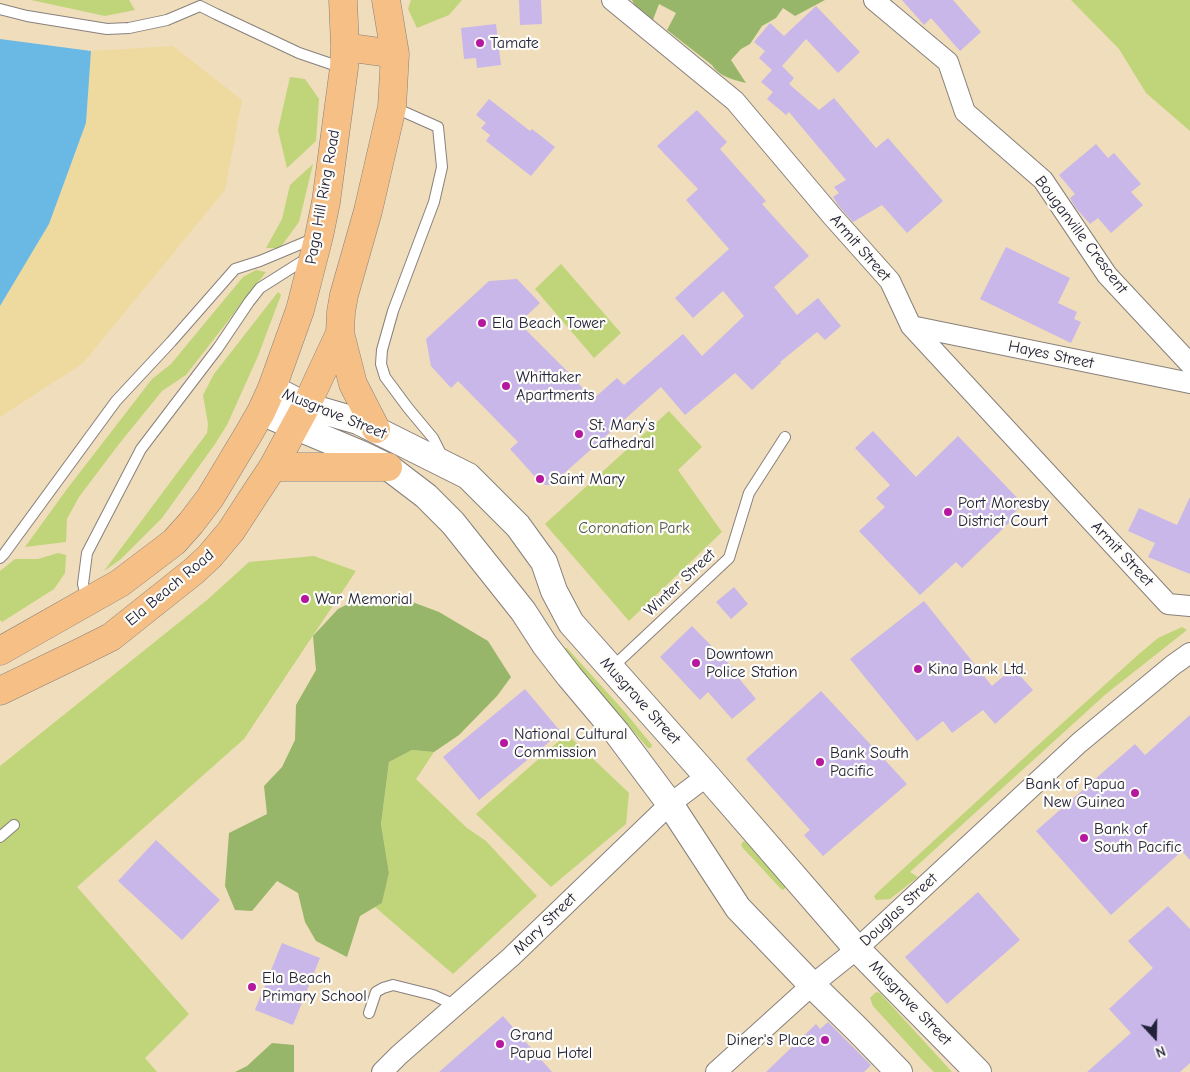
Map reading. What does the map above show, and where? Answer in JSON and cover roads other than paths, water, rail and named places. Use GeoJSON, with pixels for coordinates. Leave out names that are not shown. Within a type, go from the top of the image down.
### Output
{"type":"FeatureCollection","features":[{"type":"Feature","properties":{"kind":"highway","name":"Paga Hill Ring Road"},"geometry":{"type":"LineString","coordinates":[[272,388],[300,310],[326,202],[344,57],[344,0]]}},
{"type":"Feature","properties":{"kind":"highway"},"geometry":{"type":"LineString","coordinates":[[376,429],[353,384],[341,323],[344,295],[368,211],[392,107],[395,54],[386,0]]}},
{"type":"Feature","properties":{"kind":"highway"},"geometry":{"type":"LineString","coordinates":[[344,57],[395,54]]}},
{"type":"Feature","properties":{"kind":"highway"},"geometry":{"type":"LineString","coordinates":[[300,416],[341,323]]}},
{"type":"Feature","properties":{"kind":"highway","name":"Ela Beach Road"},"geometry":{"type":"LineString","coordinates":[[4,646],[120,583],[174,542],[210,498],[261,412],[272,388]]}},
{"type":"Feature","properties":{"kind":"highway","name":"Ela Beach Road"},"geometry":{"type":"LineString","coordinates":[[0,691],[111,637],[194,571],[232,531],[256,491],[273,468],[300,416]]}},
{"type":"Feature","properties":{"kind":"highway"},"geometry":{"type":"LineString","coordinates":[[273,468],[388,467]]}},
{"type":"Feature","properties":{"kind":"street","name":"Armit Street"},"geometry":{"type":"LineString","coordinates":[[612,0],[735,101],[832,216],[890,281],[911,326],[1168,604],[1190,606]]}},
{"type":"Feature","properties":{"kind":"street","name":"Bouganville Crescent"},"geometry":{"type":"LineString","coordinates":[[874,0],[948,62],[965,112],[1043,180],[1108,274],[1190,364]]}},
{"type":"Feature","properties":{"kind":"street","name":"Hayes Street"},"geometry":{"type":"LineString","coordinates":[[911,326],[1190,383]]}},
{"type":"Feature","properties":{"kind":"street","name":"Musgrave Street"},"geometry":{"type":"LineString","coordinates":[[272,388],[300,416],[361,454],[388,467],[426,496],[453,523],[523,611],[545,645],[569,676],[617,732],[670,804],[738,908],[899,1072]]}},
{"type":"Feature","properties":{"kind":"street","name":"Musgrave Street"},"geometry":{"type":"LineString","coordinates":[[261,412],[358,421],[468,476],[518,526],[544,562],[554,591],[571,623],[708,776],[857,949],[978,1072]]}},
{"type":"Feature","properties":{"kind":"street"},"geometry":{"type":"LineString","coordinates":[[523,611],[554,591]]}},
{"type":"Feature","properties":{"kind":"street","name":"Douglas Street"},"geometry":{"type":"LineString","coordinates":[[716,1072],[812,985],[857,949],[1079,743],[1190,653]]}},
{"type":"Feature","properties":{"kind":"street","name":"Mary Street"},"geometry":{"type":"LineString","coordinates":[[382,1072],[511,956],[670,804],[708,776]]}},
{"type":"Feature","properties":{"kind":"lane"},"geometry":{"type":"LineString","coordinates":[[0,9],[27,16],[107,29],[129,28],[168,20],[200,3],[299,53],[344,57]]}},
{"type":"Feature","properties":{"kind":"lane"},"geometry":{"type":"LineString","coordinates":[[392,107],[438,127],[442,167],[434,202],[393,311],[382,350],[382,364],[385,378],[433,438],[447,465]]}},
{"type":"Feature","properties":{"kind":"lane"},"geometry":{"type":"LineString","coordinates":[[0,558],[116,401],[235,269],[317,244]]}},
{"type":"Feature","properties":{"kind":"lane"},"geometry":{"type":"LineString","coordinates":[[87,601],[83,584],[87,553],[141,449],[218,348],[260,288],[317,244]]}},
{"type":"Feature","properties":{"kind":"lane","name":"Winter Street"},"geometry":{"type":"LineString","coordinates":[[619,661],[729,558],[750,492],[785,437]]}},
{"type":"Feature","properties":{"kind":"lane"},"geometry":{"type":"LineString","coordinates":[[0,837],[14,825]]}},
{"type":"Feature","properties":{"kind":"lane"},"geometry":{"type":"LineString","coordinates":[[369,1013],[376,992],[393,985],[432,995],[456,1005]]}},
{"type":"Feature","properties":{"kind":"water"},"geometry":{"type":"Polygon","coordinates":[[[0,39],[91,51],[86,123],[49,224],[0,306],[0,39]]]}},
{"type":"Feature","properties":{"kind":"place","name":"Tamate"},"geometry":{"type":"Point","coordinates":[480,43]}},
{"type":"Feature","properties":{"kind":"place","name":"Ela Beach Tower"},"geometry":{"type":"Point","coordinates":[482,323]}},
{"type":"Feature","properties":{"kind":"place","name":"Whittaker Apartments"},"geometry":{"type":"Point","coordinates":[506,386]}},
{"type":"Feature","properties":{"kind":"place","name":"St. Mary’s Cathedral"},"geometry":{"type":"Point","coordinates":[579,434]}},
{"type":"Feature","properties":{"kind":"place","name":"Saint Mary"},"geometry":{"type":"Point","coordinates":[540,479]}},
{"type":"Feature","properties":{"kind":"place","name":"Port Moresby District Court"},"geometry":{"type":"Point","coordinates":[948,512]}},
{"type":"Feature","properties":{"kind":"place","name":"War Memorial"},"geometry":{"type":"Point","coordinates":[305,599]}},
{"type":"Feature","properties":{"kind":"place","name":"Downtown Police Station"},"geometry":{"type":"Point","coordinates":[696,663]}},
{"type":"Feature","properties":{"kind":"place","name":"Kina Bank Ltd."},"geometry":{"type":"Point","coordinates":[918,669]}},
{"type":"Feature","properties":{"kind":"place","name":"National Cultural Commission"},"geometry":{"type":"Point","coordinates":[504,743]}},
{"type":"Feature","properties":{"kind":"place","name":"Bank South Pacific"},"geometry":{"type":"Point","coordinates":[820,762]}},
{"type":"Feature","properties":{"kind":"place","name":"Bank of Papua New Guinea"},"geometry":{"type":"Point","coordinates":[1135,793]}},
{"type":"Feature","properties":{"kind":"place","name":"Bank of South Pacific"},"geometry":{"type":"Point","coordinates":[1084,838]}},
{"type":"Feature","properties":{"kind":"place","name":"Ela Beach Primary School"},"geometry":{"type":"Point","coordinates":[252,987]}},
{"type":"Feature","properties":{"kind":"place","name":"Diner's Place"},"geometry":{"type":"Point","coordinates":[825,1040]}},
{"type":"Feature","properties":{"kind":"place","name":"Grand Papua Hotel"},"geometry":{"type":"Point","coordinates":[500,1044]}},
{"type":"Feature","properties":{"kind":"park label","name":"Coronation Park"},"geometry":{"type":"Point","coordinates":[634,528]}}]}
